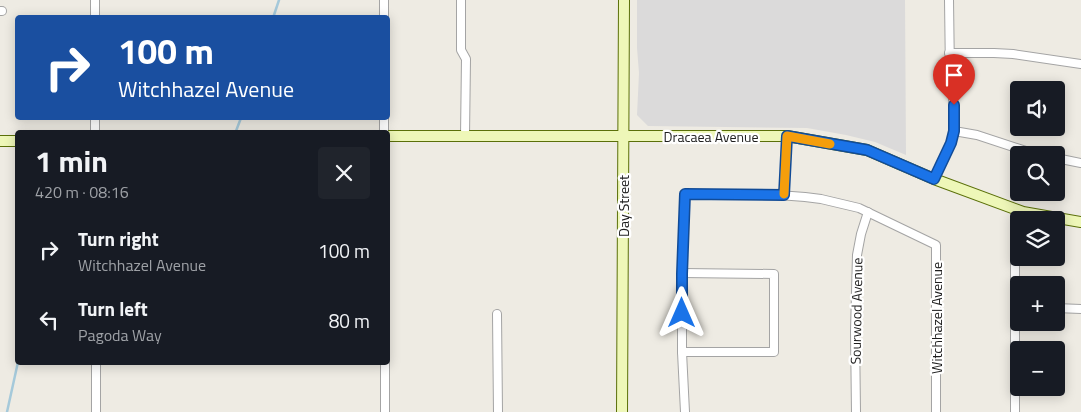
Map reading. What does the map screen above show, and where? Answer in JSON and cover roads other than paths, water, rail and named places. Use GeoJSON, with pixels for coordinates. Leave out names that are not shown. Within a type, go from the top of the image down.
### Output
{"type":"FeatureCollection","features":[{"type":"Feature","properties":{"kind":"street"},"geometry":{"type":"LineString","coordinates":[[95,0],[95,15]]}},
{"type":"Feature","properties":{"kind":"street"},"geometry":{"type":"LineString","coordinates":[[384,0],[384,15]]}},
{"type":"Feature","properties":{"kind":"street"},"geometry":{"type":"LineString","coordinates":[[461,0],[461,50],[466,59],[465,136]]}},
{"type":"Feature","properties":{"kind":"street","name":"Day Street"},"geometry":{"type":"LineString","coordinates":[[622,412],[624,0]]}},
{"type":"Feature","properties":{"kind":"street"},"geometry":{"type":"LineString","coordinates":[[934,179],[951,143],[954,131],[948,0]]}},
{"type":"Feature","properties":{"kind":"street"},"geometry":{"type":"LineString","coordinates":[[949,53],[1014,54],[1081,64]]}},
{"type":"Feature","properties":{"kind":"street"},"geometry":{"type":"LineString","coordinates":[[954,131],[977,135],[1011,146]]}},
{"type":"Feature","properties":{"kind":"street","name":"Dracaea Avenue"},"geometry":{"type":"LineString","coordinates":[[390,136],[787,136],[867,150],[1010,211]]}},
{"type":"Feature","properties":{"kind":"street"},"geometry":{"type":"LineString","coordinates":[[784,195],[787,136]]}},
{"type":"Feature","properties":{"kind":"street"},"geometry":{"type":"LineString","coordinates":[[0,141],[15,141]]}},
{"type":"Feature","properties":{"kind":"street"},"geometry":{"type":"LineString","coordinates":[[1065,160],[1081,163]]}},
{"type":"Feature","properties":{"kind":"street","name":"Witchhazel Avenue"},"geometry":{"type":"LineString","coordinates":[[682,274],[685,194],[784,195],[821,199],[859,208],[936,245],[936,412]]}},
{"type":"Feature","properties":{"kind":"street","name":"Sourwood Avenue"},"geometry":{"type":"LineString","coordinates":[[856,412],[855,331],[857,255],[868,212]]}},
{"type":"Feature","properties":{"kind":"street","name":"Dracaea Avenue"},"geometry":{"type":"LineString","coordinates":[[1065,220],[1081,222]]}},
{"type":"Feature","properties":{"kind":"street"},"geometry":{"type":"LineString","coordinates":[[682,352],[774,352],[774,274],[682,274],[682,352],[686,412]]}},
{"type":"Feature","properties":{"kind":"street"},"geometry":{"type":"LineString","coordinates":[[1065,308],[1081,309]]}},
{"type":"Feature","properties":{"kind":"street"},"geometry":{"type":"LineString","coordinates":[[497,314],[498,412]]}},
{"type":"Feature","properties":{"kind":"street"},"geometry":{"type":"LineString","coordinates":[[1015,412],[1017,331]]}},
{"type":"Feature","properties":{"kind":"street"},"geometry":{"type":"LineString","coordinates":[[96,365],[96,412]]}},
{"type":"Feature","properties":{"kind":"street"},"geometry":{"type":"LineString","coordinates":[[385,365],[385,412]]}},
{"type":"Feature","properties":{"kind":"waterway"},"geometry":{"type":"LineString","coordinates":[[274,15],[279,0]]}},
{"type":"Feature","properties":{"kind":"waterway"},"geometry":{"type":"LineString","coordinates":[[236,130],[240,120]]}},
{"type":"Feature","properties":{"kind":"waterway"},"geometry":{"type":"LineString","coordinates":[[7,412],[17,365]]}}]}
